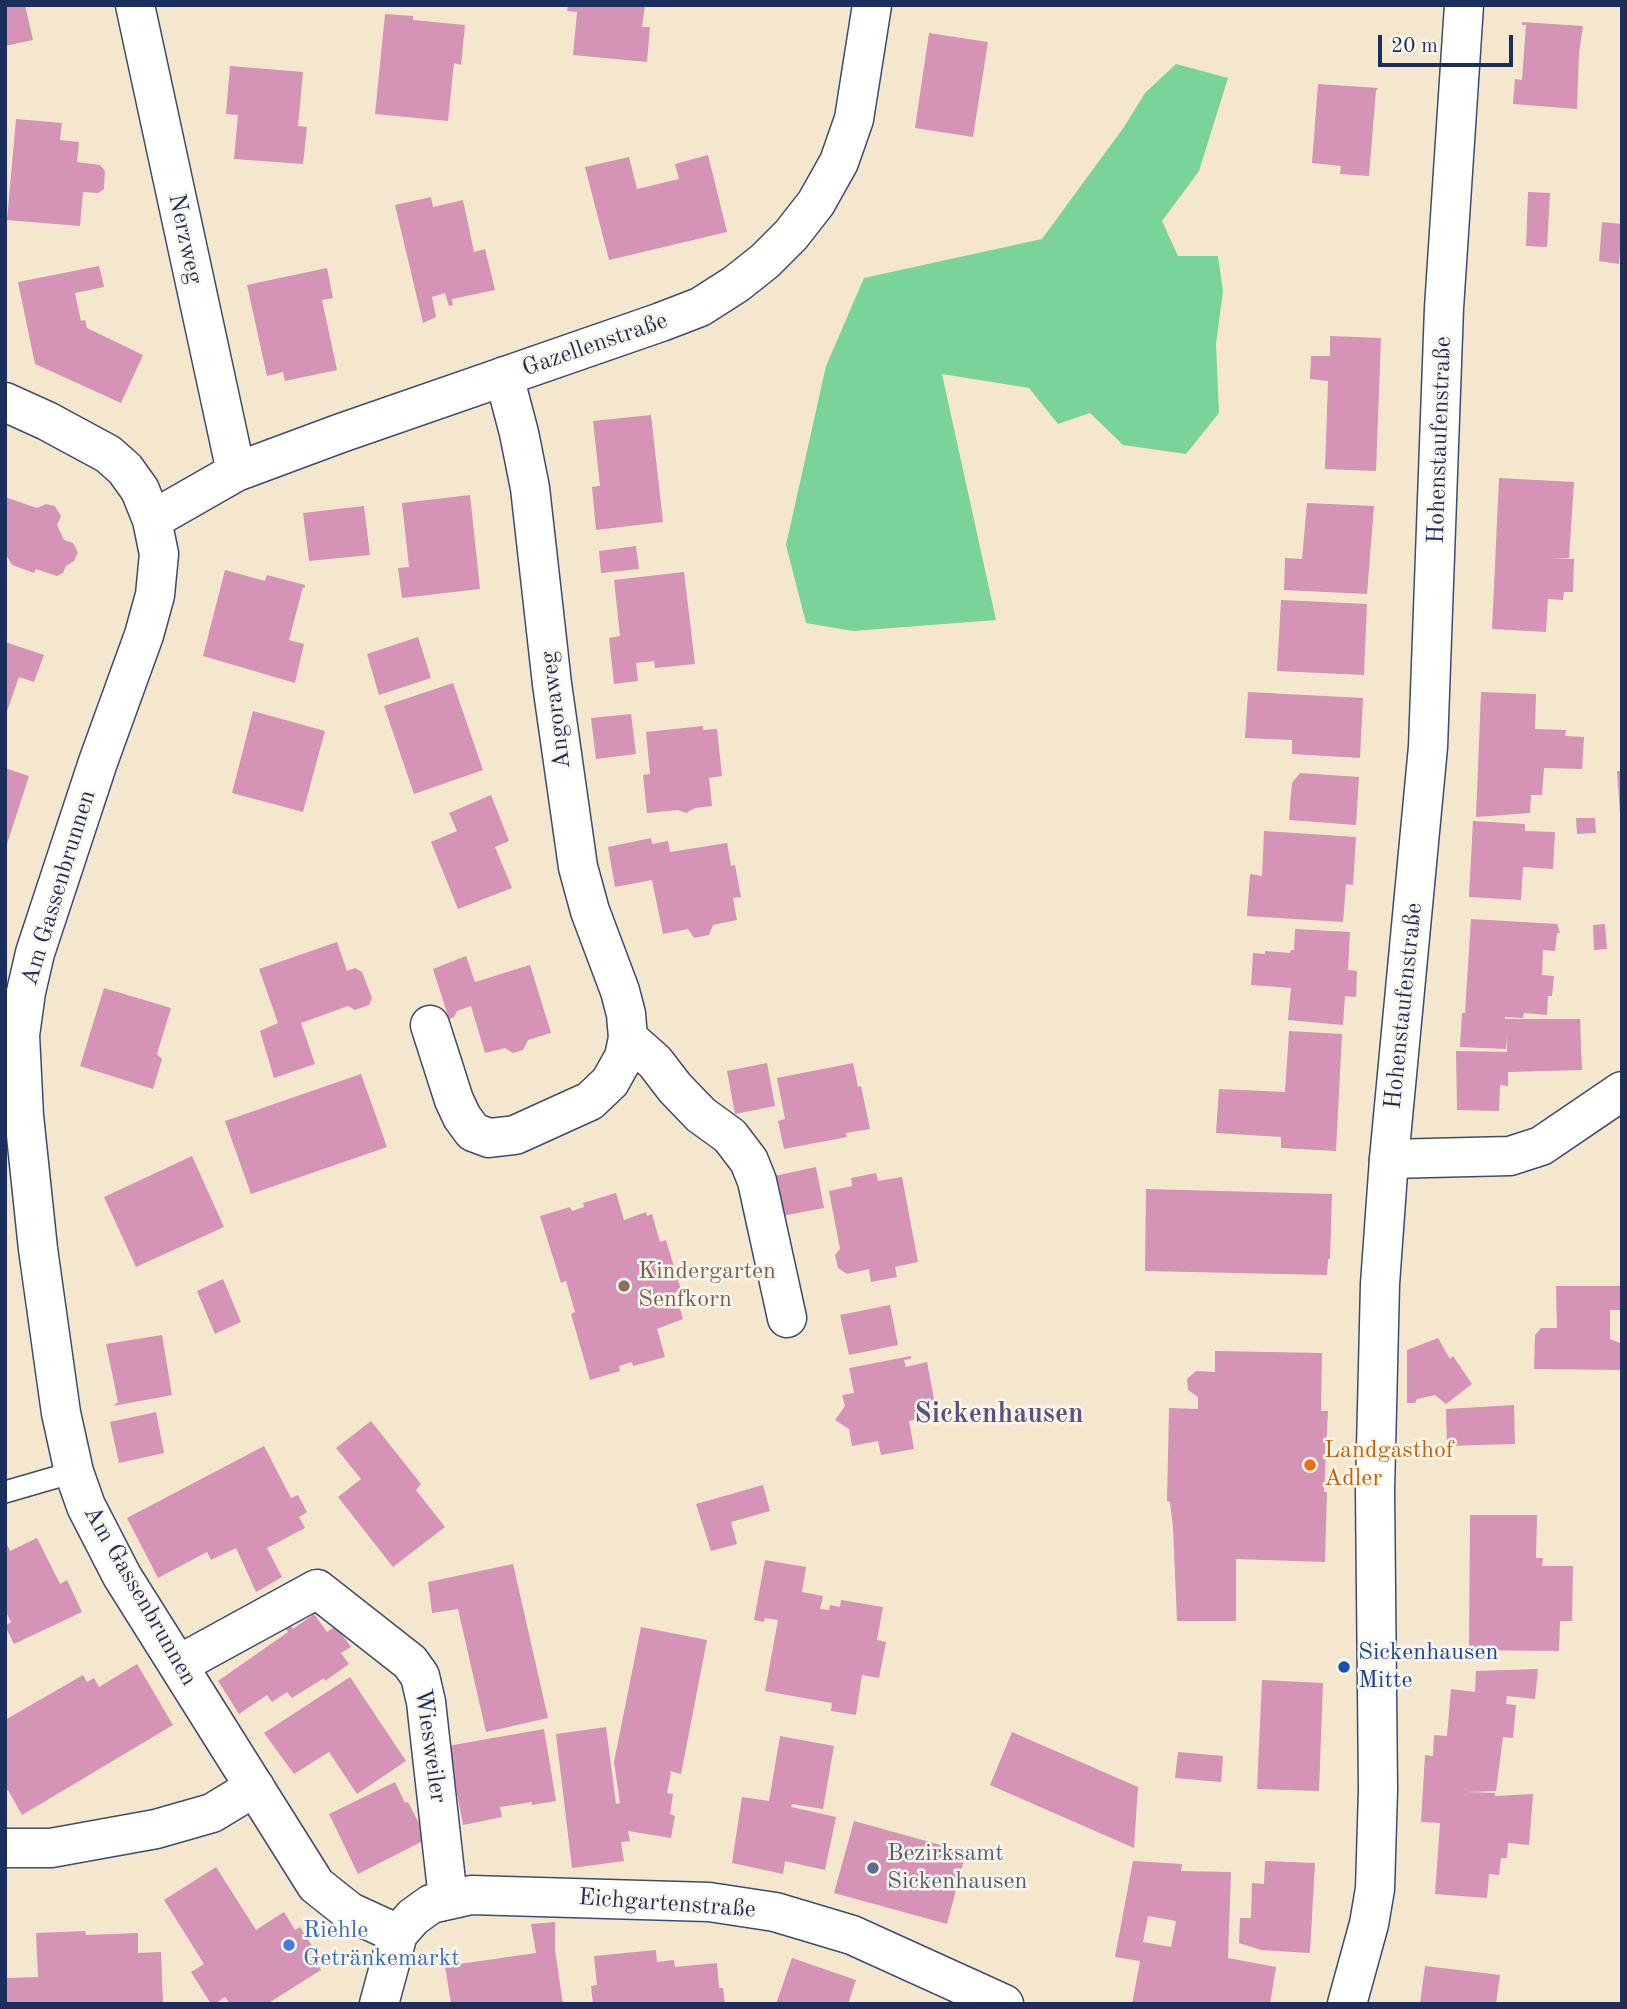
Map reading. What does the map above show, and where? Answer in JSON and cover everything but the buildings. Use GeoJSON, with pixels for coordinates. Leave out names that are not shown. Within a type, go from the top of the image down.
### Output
{"type":"FeatureCollection","features":[{"type":"Feature","properties":{"kind":"street","name":"Nerzweg"},"geometry":{"type":"LineString","coordinates":[[135,5],[236,472]]}},
{"type":"Feature","properties":{"kind":"street","name":"Gazellenstraße"},"geometry":{"type":"LineString","coordinates":[[152,520],[236,472],[700,307],[765,261],[816,203],[839,162],[854,119],[872,5]]}},
{"type":"Feature","properties":{"kind":"street","name":"Hohenstaufenstraße"},"geometry":{"type":"LineString","coordinates":[[1347,2004],[1369,1924],[1376,1865],[1377,1377],[1380,1284],[1389,1158],[1428,747],[1444,308],[1464,5]]}},
{"type":"Feature","properties":{"kind":"street","name":"Angoraweg"},"geometry":{"type":"LineString","coordinates":[[430,1025],[462,1118],[474,1132],[489,1138],[515,1135],[590,1101],[610,1082],[624,1057],[628,1038],[620,991],[590,911],[578,867],[530,488],[504,376]]}},
{"type":"Feature","properties":{"kind":"street","name":"Am Gassenbrunnen"},"geometry":{"type":"LineString","coordinates":[[5,402],[47,421],[107,454],[125,469],[140,490],[152,520],[159,554],[155,595],[144,635],[35,953],[20,1035],[24,1116],[38,1249],[61,1413],[74,1472],[86,1506],[116,1564],[316,1885],[350,1912],[398,1934]]}},
{"type":"Feature","properties":{"kind":"street"},"geometry":{"type":"LineString","coordinates":[[628,1038],[655,1062],[674,1088],[701,1115],[730,1136],[749,1161],[757,1181],[787,1318]]}},
{"type":"Feature","properties":{"kind":"street"},"geometry":{"type":"LineString","coordinates":[[1389,1158],[1510,1156],[1541,1146],[1622,1091]]}},
{"type":"Feature","properties":{"kind":"street","name":"Wiesweiler"},"geometry":{"type":"LineString","coordinates":[[178,1665],[317,1590],[411,1662],[420,1676],[426,1702],[448,1899]]}},
{"type":"Feature","properties":{"kind":"street"},"geometry":{"type":"LineString","coordinates":[[5,1848],[51,1848],[156,1829],[212,1813],[256,1787]]}},
{"type":"Feature","properties":{"kind":"street","name":"Eichgartenstraße"},"geometry":{"type":"LineString","coordinates":[[398,1934],[413,1917],[431,1903],[471,1895],[709,1902],[775,1912],[852,1935],[1004,2004]]}},
{"type":"Feature","properties":{"kind":"street"},"geometry":{"type":"LineString","coordinates":[[379,2004],[398,1934]]}},
{"type":"Feature","properties":{"kind":"lane"},"geometry":{"type":"LineString","coordinates":[[5,1492],[74,1472]]}},
{"type":"Feature","properties":{"kind":"green space"},"geometry":{"type":"Polygon","coordinates":[[[1176,64],[1228,78],[1199,171],[1162,221],[1178,256],[1218,256],[1223,291],[1216,344],[1219,413],[1186,454],[1123,445],[1090,413],[1058,424],[1029,388],[942,374],[996,620],[853,631],[806,623],[786,545],[826,366],[864,278],[1042,239],[1124,127],[1145,93],[1176,64]]]}},
{"type":"Feature","properties":{"kind":"place","name":"Kindergarten Senfkorn"},"geometry":{"type":"Point","coordinates":[624,1286]}},
{"type":"Feature","properties":{"kind":"place","name":"Landgasthof Adler"},"geometry":{"type":"Point","coordinates":[1310,1465]}},
{"type":"Feature","properties":{"kind":"place","name":"Sickenhausen Mitte"},"geometry":{"type":"Point","coordinates":[1344,1667]}},
{"type":"Feature","properties":{"kind":"place","name":"Bezirksamt Sickenhausen"},"geometry":{"type":"Point","coordinates":[873,1868]}},
{"type":"Feature","properties":{"kind":"place","name":"Riehle Getränkemarkt"},"geometry":{"type":"Point","coordinates":[289,1945]}},
{"type":"Feature","properties":{"kind":"district","name":"Sickenhausen"},"geometry":{"type":"Point","coordinates":[999,1415]}}]}
